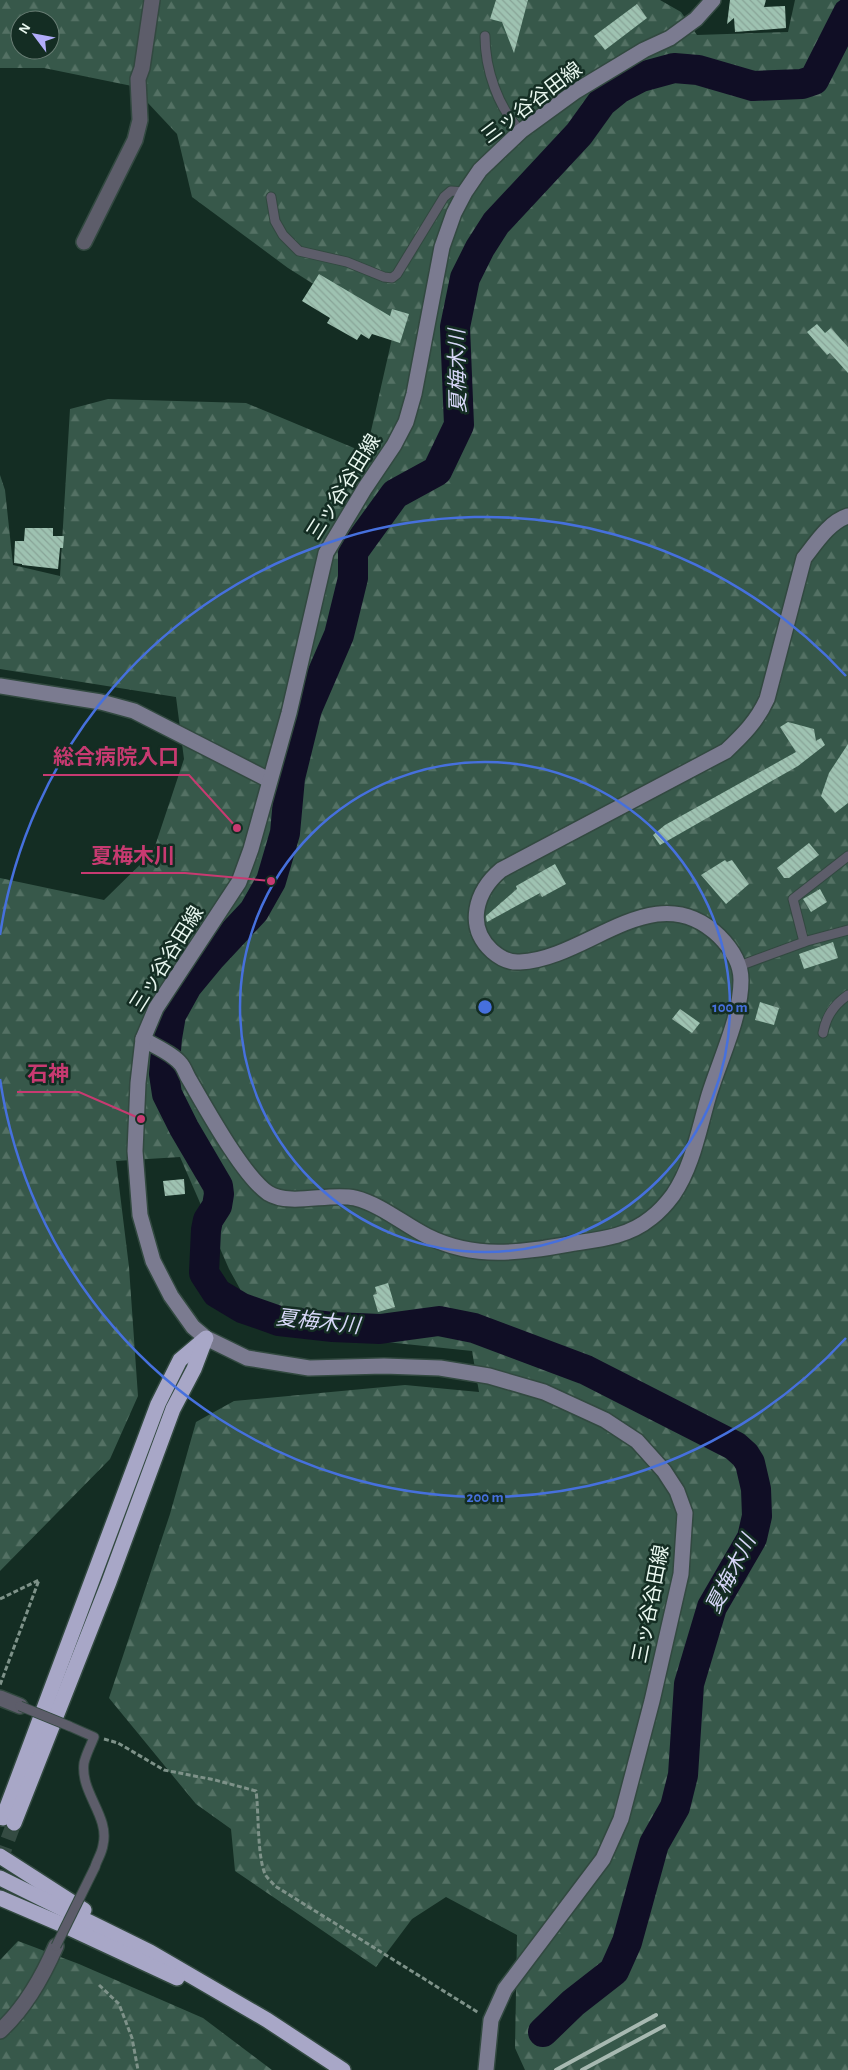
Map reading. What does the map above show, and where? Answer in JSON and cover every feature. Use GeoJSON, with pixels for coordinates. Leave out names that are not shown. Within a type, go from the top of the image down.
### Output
{"type":"FeatureCollection","features":[{"type":"Feature","properties":{"kind":"highway"},"geometry":{"type":"LineString","coordinates":[[8,1820],[109,1582],[173,1409],[194,1369],[206,1338]]}},
{"type":"Feature","properties":{"kind":"highway"},"geometry":{"type":"LineString","coordinates":[[0,1856],[150,1952],[267,2020],[343,2070]]}},
{"type":"Feature","properties":{"kind":"highway"},"geometry":{"type":"LineString","coordinates":[[0,1878],[150,1952]]}},
{"type":"Feature","properties":{"kind":"highway"},"geometry":{"type":"LineString","coordinates":[[0,1898],[63,1925],[267,2020]]}},
{"type":"Feature","properties":{"kind":"main road","name":"三ッ谷谷田線"},"geometry":{"type":"LineString","coordinates":[[486,2070],[491,2020],[505,1989],[602,1859],[621,1820],[652,1701],[681,1574],[685,1513],[677,1491],[664,1471],[638,1441],[605,1420],[544,1392],[489,1376],[440,1368],[384,1366],[309,1368],[265,1361],[247,1358],[206,1338],[193,1327],[171,1296],[153,1261],[140,1215],[135,1151],[138,1083],[146,1041],[156,1008],[239,882],[251,849],[269,780],[290,713],[326,553],[355,504],[394,446],[406,422],[414,394],[442,247],[454,213],[465,192],[480,170],[521,131],[576,91],[644,50],[670,38],[696,19],[713,0]]}},
{"type":"Feature","properties":{"kind":"main road"},"geometry":{"type":"LineString","coordinates":[[146,1041],[179,1061],[249,1175],[270,1194],[291,1199],[352,1197],[375,1204],[414,1229],[445,1245],[477,1252],[509,1254],[628,1234],[653,1217],[673,1195],[691,1159],[709,1095],[738,1007],[741,979],[735,957],[722,939],[708,926],[686,916],[658,912],[633,920],[548,957],[512,962],[499,957],[487,946],[480,936],[475,912],[483,889],[501,870],[726,751],[744,735],[759,716],[766,699],[804,558],[818,540],[840,518],[848,516]]}},
{"type":"Feature","properties":{"kind":"main road"},"geometry":{"type":"LineString","coordinates":[[0,686],[101,702],[134,711],[269,780]]}},
{"type":"Feature","properties":{"kind":"street"},"geometry":{"type":"LineString","coordinates":[[84,242],[135,140],[140,120],[138,79],[142,68],[152,0]]}},
{"type":"Feature","properties":{"kind":"street"},"geometry":{"type":"LineString","coordinates":[[0,1698],[20,1706]]}},
{"type":"Feature","properties":{"kind":"street"},"geometry":{"type":"LineString","coordinates":[[0,2031],[28,1996],[50,1961],[56,1946]]}},
{"type":"Feature","properties":{"kind":"lane"},"geometry":{"type":"LineString","coordinates":[[485,36],[485,48],[490,72],[508,116],[521,131]]}},
{"type":"Feature","properties":{"kind":"lane"},"geometry":{"type":"LineString","coordinates":[[271,197],[275,221],[283,234],[299,251],[347,262],[384,277],[392,278],[397,274],[444,197],[451,192],[465,192]]}},
{"type":"Feature","properties":{"kind":"lane"},"geometry":{"type":"LineString","coordinates":[[804,942],[793,899],[848,856]]}},
{"type":"Feature","properties":{"kind":"lane"},"geometry":{"type":"LineString","coordinates":[[739,966],[804,942],[848,930]]}},
{"type":"Feature","properties":{"kind":"lane"},"geometry":{"type":"LineString","coordinates":[[823,1033],[831,1011],[848,995]]}},
{"type":"Feature","properties":{"kind":"lane"},"geometry":{"type":"LineString","coordinates":[[20,1706],[94,1737],[84,1762],[85,1782],[104,1830],[103,1845],[56,1946]]}},
{"type":"Feature","properties":{"kind":"path"},"geometry":{"type":"LineString","coordinates":[[0,1599],[39,1580],[0,1686]]}},
{"type":"Feature","properties":{"kind":"path"},"geometry":{"type":"LineString","coordinates":[[94,1737],[118,1743],[164,1770],[215,1780],[256,1791],[263,1864],[265,1874],[275,1886],[491,2020]]}},
{"type":"Feature","properties":{"kind":"path"},"geometry":{"type":"LineString","coordinates":[[99,1985],[119,2004],[132,2038],[138,2070]]}},
{"type":"Feature","properties":{"kind":"green space"},"geometry":{"type":"Polygon","coordinates":[[[0,0],[660,0],[681,12],[697,35],[788,32],[795,0],[848,0],[848,2070],[525,2070],[515,2048],[517,1935],[446,1897],[412,1919],[376,1967],[235,1871],[231,1829],[196,1804],[109,1698],[170,1514],[196,1422],[234,1401],[405,1385],[479,1392],[472,1351],[262,1329],[229,1269],[180,1157],[116,1161],[129,1267],[138,1396],[110,1459],[0,1571],[0,878],[104,900],[153,852],[184,759],[176,697],[0,669],[0,475],[5,490],[13,565],[60,576],[70,409],[108,399],[246,403],[366,453],[393,334],[288,268],[192,197],[177,134],[132,86],[44,68],[0,68],[0,0]]]}},
{"type":"Feature","properties":{"kind":"green space"},"geometry":{"type":"Polygon","coordinates":[[[18,1941],[79,1964],[203,2018],[272,2070],[0,2070],[0,1960],[18,1941]]]}},
{"type":"Feature","properties":{"kind":"building"},"geometry":{"type":"Polygon","coordinates":[[[496,0],[528,0],[514,53],[502,22],[490,19],[496,0]]]}},
{"type":"Feature","properties":{"kind":"building"},"geometry":{"type":"Polygon","coordinates":[[[730,0],[766,0],[764,7],[785,6],[786,28],[735,32],[734,18],[727,24],[730,0]]]}},
{"type":"Feature","properties":{"kind":"building"},"geometry":{"type":"Polygon","coordinates":[[[637,4],[647,18],[605,50],[594,36],[637,4]]]}},
{"type":"Feature","properties":{"kind":"building"},"geometry":{"type":"Polygon","coordinates":[[[319,274],[390,316],[392,309],[409,314],[400,343],[372,334],[369,339],[361,334],[357,340],[327,323],[330,318],[302,301],[319,274]]]}},
{"type":"Feature","properties":{"kind":"building"},"geometry":{"type":"Polygon","coordinates":[[[817,324],[825,333],[831,328],[848,347],[848,373],[830,353],[827,355],[807,332],[817,324]]]}},
{"type":"Feature","properties":{"kind":"building"},"geometry":{"type":"Polygon","coordinates":[[[25,528],[53,528],[53,536],[64,536],[63,548],[60,548],[58,569],[14,563],[15,541],[24,541],[25,528]]]}},
{"type":"Feature","properties":{"kind":"building"},"geometry":{"type":"Polygon","coordinates":[[[788,722],[814,729],[816,741],[821,738],[825,745],[798,766],[660,845],[653,835],[665,825],[796,752],[780,727],[788,722]]]}},
{"type":"Feature","properties":{"kind":"building"},"geometry":{"type":"Polygon","coordinates":[[[848,744],[848,803],[835,813],[821,796],[829,773],[848,744]]]}},
{"type":"Feature","properties":{"kind":"building"},"geometry":{"type":"Polygon","coordinates":[[[809,843],[819,855],[789,878],[784,878],[777,868],[809,843]]]}},
{"type":"Feature","properties":{"kind":"building"},"geometry":{"type":"Polygon","coordinates":[[[725,860],[727,862],[732,860],[749,884],[726,904],[701,875],[725,860]]]}},
{"type":"Feature","properties":{"kind":"building"},"geometry":{"type":"Polygon","coordinates":[[[555,864],[566,884],[542,897],[540,893],[487,922],[486,916],[517,889],[516,886],[555,864]]]}},
{"type":"Feature","properties":{"kind":"building"},"geometry":{"type":"Polygon","coordinates":[[[820,889],[827,902],[811,912],[803,899],[820,889]]]}},
{"type":"Feature","properties":{"kind":"building"},"geometry":{"type":"Polygon","coordinates":[[[833,942],[838,958],[804,969],[799,954],[833,942]]]}},
{"type":"Feature","properties":{"kind":"building"},"geometry":{"type":"Polygon","coordinates":[[[760,1002],[779,1008],[774,1025],[755,1020],[760,1002]]]}},
{"type":"Feature","properties":{"kind":"building"},"geometry":{"type":"Polygon","coordinates":[[[680,1009],[700,1023],[692,1033],[672,1019],[680,1009]]]}},
{"type":"Feature","properties":{"kind":"building"},"geometry":{"type":"Polygon","coordinates":[[[184,1179],[185,1194],[165,1196],[163,1181],[184,1179]]]}},
{"type":"Feature","properties":{"kind":"building"},"geometry":{"type":"Polygon","coordinates":[[[388,1283],[395,1307],[378,1312],[373,1295],[377,1294],[375,1287],[388,1283]]]}},
{"type":"Feature","properties":{"kind":"waterway","name":"夏梅木川"},"geometry":{"type":"LineString","coordinates":[[543,2032],[573,2003],[614,1971],[627,1942],[654,1844],[675,1807],[683,1775],[689,1684],[712,1607],[752,1538],[757,1516],[756,1489],[750,1463],[745,1455],[735,1446],[586,1370],[474,1328],[439,1321],[380,1329],[333,1327],[279,1321],[242,1308],[217,1293],[204,1273],[206,1230],[208,1220],[217,1206],[218,1186],[184,1128],[167,1094],[164,1074],[167,1038],[171,1015],[187,986],[254,911],[271,881],[285,833],[290,778],[307,709],[339,635],[353,578],[353,552],[395,494],[437,471],[459,425],[455,327],[465,278],[480,248],[496,223],[579,134],[602,102],[618,89],[641,77],[674,68],[698,70],[753,86],[802,84],[814,80],[848,13]]}},
{"type":"Feature","properties":{"kind":"tunnel"},"geometry":{"type":"LineString","coordinates":[[0,1861],[14,1823]]}},
{"type":"Feature","properties":{"kind":"railway"},"geometry":{"type":"LineString","coordinates":[[556,2070],[656,2015]]}},
{"type":"Feature","properties":{"kind":"railway"},"geometry":{"type":"LineString","coordinates":[[582,2070],[664,2026]]}},
{"type":"Feature","properties":{"kind":"place","name":"総合病院入口"},"geometry":{"type":"Point","coordinates":[237,828]}},
{"type":"Feature","properties":{"kind":"place","name":"夏梅木川"},"geometry":{"type":"Point","coordinates":[271,881]}},
{"type":"Feature","properties":{"kind":"place","name":"石神"},"geometry":{"type":"Point","coordinates":[141,1119]}}]}
